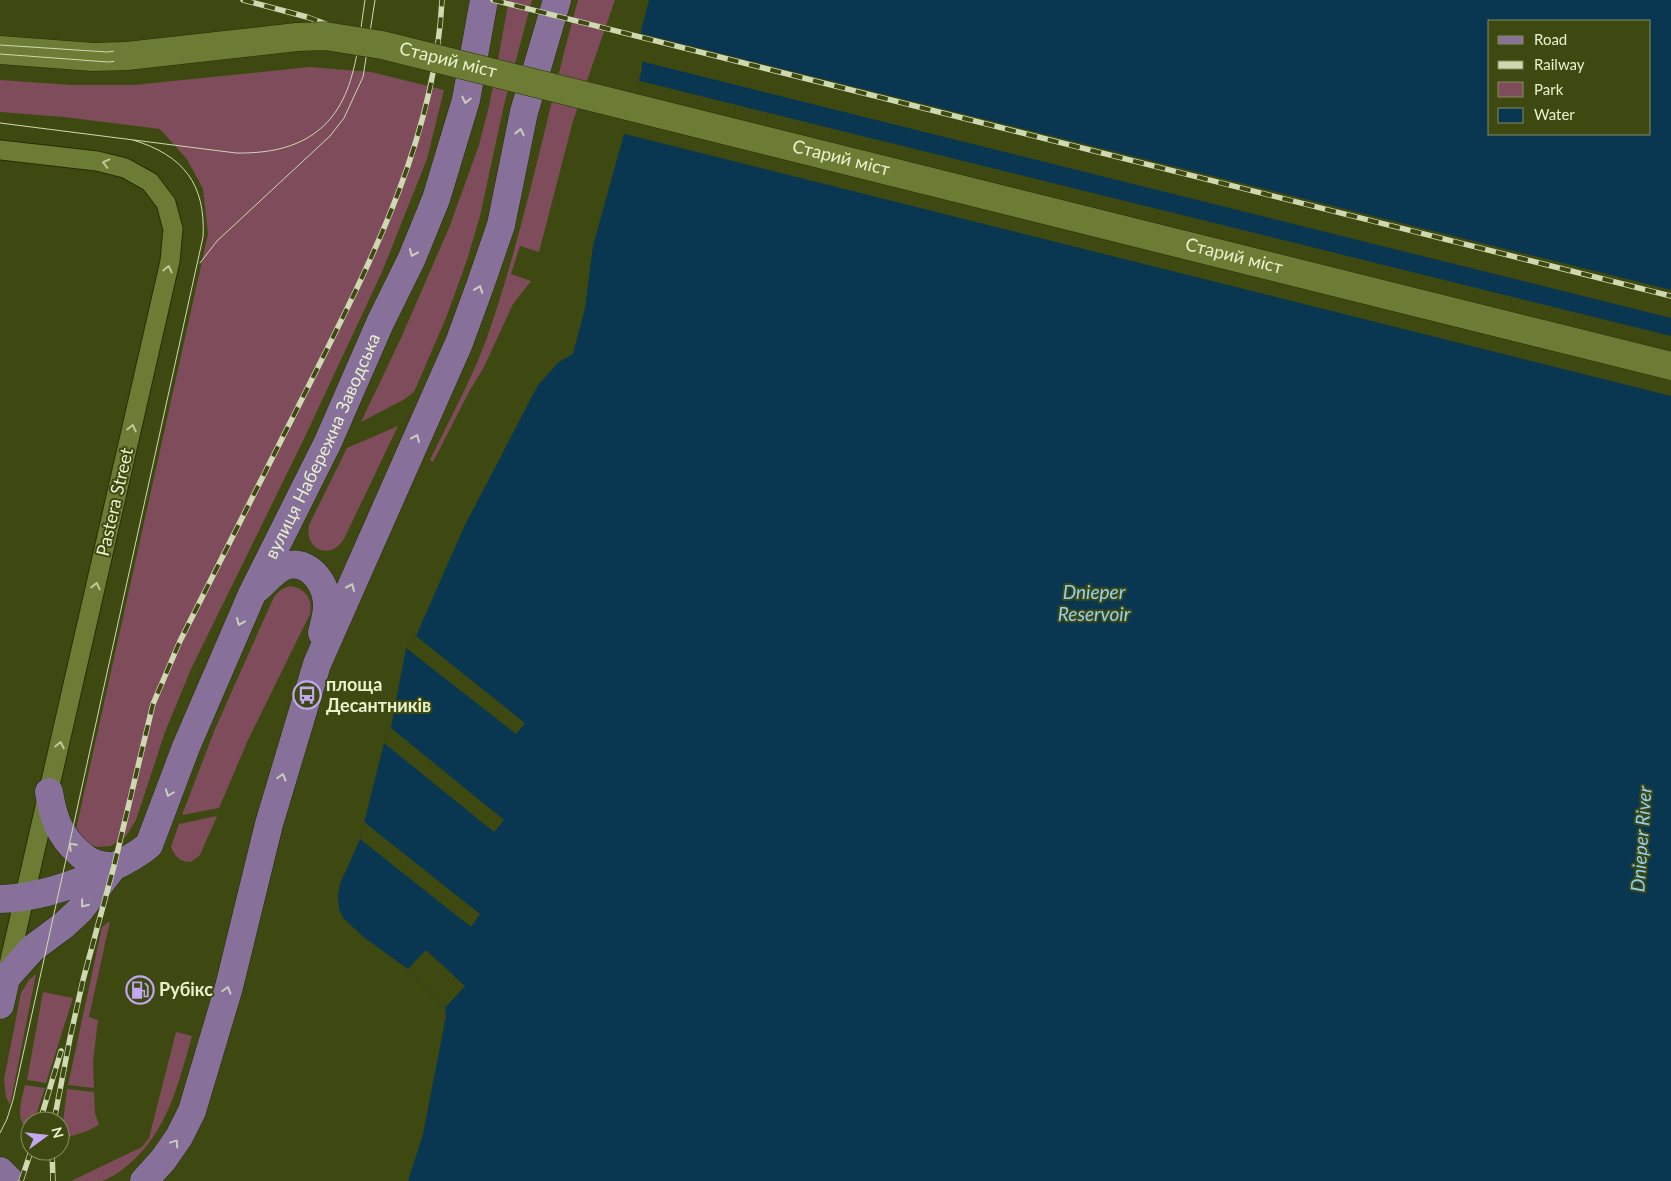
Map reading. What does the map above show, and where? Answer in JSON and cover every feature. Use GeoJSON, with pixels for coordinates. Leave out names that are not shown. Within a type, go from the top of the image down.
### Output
{"type":"FeatureCollection","features":[{"type":"Feature","properties":{"kind":"main road","name":"вулиця Набережна Заводська"},"geometry":{"type":"LineString","coordinates":[[12,898],[76,884],[133,857],[148,845],[186,747],[252,594],[328,442],[380,323],[412,258],[436,199],[466,100],[484,0]]}},
{"type":"Feature","properties":{"kind":"main road"},"geometry":{"type":"LineString","coordinates":[[317,664],[459,343],[482,283],[501,225],[524,112],[557,0]]}},
{"type":"Feature","properties":{"kind":"main road","name":"Старий міст"},"geometry":{"type":"LineString","coordinates":[[0,50],[92,57],[127,56],[297,37],[325,36],[382,45],[1671,366]]}},
{"type":"Feature","properties":{"kind":"main road"},"geometry":{"type":"LineString","coordinates":[[144,1181],[163,1160],[179,1137],[192,1110],[229,987],[269,824],[317,664],[327,605],[318,576],[306,567],[290,565],[275,572],[252,594]]}},
{"type":"Feature","properties":{"kind":"main road"},"geometry":{"type":"LineString","coordinates":[[50,792],[52,811],[59,830],[69,844],[82,856],[97,864],[114,866]]}},
{"type":"Feature","properties":{"kind":"main road"},"geometry":{"type":"LineString","coordinates":[[0,1005],[6,978],[34,948],[80,910],[114,866]]}},
{"type":"Feature","properties":{"kind":"main road"},"geometry":{"type":"LineString","coordinates":[[0,1171],[10,1181]]}},
{"type":"Feature","properties":{"kind":"street","name":"Pastera Street"},"geometry":{"type":"LineString","coordinates":[[0,150],[96,161],[125,168],[150,182],[166,203],[173,229],[170,261],[50,792],[12,898],[6,978]]}},
{"type":"Feature","properties":{"kind":"green space"},"geometry":{"type":"Polygon","coordinates":[[[509,0],[532,0],[504,105],[480,216],[467,260],[446,318],[414,392],[403,400],[361,422],[401,338],[449,228],[479,145],[490,102],[509,0]]]}},
{"type":"Feature","properties":{"kind":"green space"},"geometry":{"type":"Polygon","coordinates":[[[578,0],[615,0],[573,121],[539,252],[520,246],[511,274],[531,281],[513,304],[484,367],[433,462],[430,460],[471,377],[485,343],[504,286],[578,0]]]}},
{"type":"Feature","properties":{"kind":"green space"},"geometry":{"type":"Polygon","coordinates":[[[309,67],[371,72],[444,90],[427,159],[382,272],[302,443],[191,669],[165,732],[136,820],[126,836],[111,846],[97,847],[85,843],[75,834],[208,234],[203,189],[187,159],[160,129],[64,117],[0,112],[0,80],[72,85],[134,85],[309,67]]]}},
{"type":"Feature","properties":{"kind":"green space"},"geometry":{"type":"Polygon","coordinates":[[[398,426],[344,539],[332,550],[319,550],[310,541],[308,534],[309,525],[347,448],[398,426]]]}},
{"type":"Feature","properties":{"kind":"green space"},"geometry":{"type":"Polygon","coordinates":[[[291,586],[301,590],[307,596],[311,609],[310,614],[248,740],[219,808],[182,815],[215,729],[273,599],[280,590],[291,586]]]}},
{"type":"Feature","properties":{"kind":"green space"},"geometry":{"type":"Polygon","coordinates":[[[217,816],[200,855],[191,862],[181,860],[174,854],[171,847],[179,824],[217,816]]]}},
{"type":"Feature","properties":{"kind":"green space"},"geometry":{"type":"Polygon","coordinates":[[[110,921],[89,1017],[98,1020],[93,1062],[94,1088],[68,1085],[102,927],[110,921]]]}},
{"type":"Feature","properties":{"kind":"green space"},"geometry":{"type":"Polygon","coordinates":[[[36,974],[10,1105],[6,1097],[4,1080],[21,993],[29,980],[36,974]]]}},
{"type":"Feature","properties":{"kind":"green space"},"geometry":{"type":"Polygon","coordinates":[[[43,992],[73,998],[46,1083],[27,1080],[43,992]]]}},
{"type":"Feature","properties":{"kind":"green space"},"geometry":{"type":"Polygon","coordinates":[[[176,1032],[192,1036],[170,1106],[153,1138],[128,1165],[109,1178],[102,1181],[71,1181],[142,1147],[149,1138],[176,1032]]]}},
{"type":"Feature","properties":{"kind":"green space"},"geometry":{"type":"Polygon","coordinates":[[[25,1085],[45,1088],[37,1111],[20,1111],[25,1085]]]}},
{"type":"Feature","properties":{"kind":"green space"},"geometry":{"type":"Polygon","coordinates":[[[67,1089],[94,1092],[95,1113],[99,1125],[70,1136],[70,1111],[64,1111],[67,1089]]]}},
{"type":"Feature","properties":{"kind":"water","name":"Dnieper Reservoir"},"geometry":{"type":"Polygon","coordinates":[[[649,0],[1671,0],[1671,1181],[408,1181],[423,1134],[446,1016],[445,1008],[408,969],[366,939],[343,918],[339,909],[338,895],[340,884],[360,839],[384,743],[391,728],[406,648],[416,636],[464,527],[538,385],[559,362],[573,354],[585,308],[593,246],[642,69],[641,31],[649,0]]]}},
{"type":"Feature","properties":{"kind":"pier"},"geometry":{"type":"Polygon","coordinates":[[[639,33],[1671,290],[1671,318],[640,61],[639,33]]]}},
{"type":"Feature","properties":{"kind":"pier"},"geometry":{"type":"Polygon","coordinates":[[[636,80],[1671,336],[1671,396],[621,133],[636,80]]]}},
{"type":"Feature","properties":{"kind":"pier"},"geometry":{"type":"Polygon","coordinates":[[[416,636],[525,723],[516,734],[406,648],[416,636]]]}},
{"type":"Feature","properties":{"kind":"pier"},"geometry":{"type":"Polygon","coordinates":[[[391,728],[504,820],[494,832],[384,743],[391,728]]]}},
{"type":"Feature","properties":{"kind":"pier"},"geometry":{"type":"Polygon","coordinates":[[[364,822],[480,914],[471,927],[360,839],[364,822]]]}},
{"type":"Feature","properties":{"kind":"pier"},"geometry":{"type":"Polygon","coordinates":[[[426,950],[465,986],[445,1008],[408,969],[426,950]]]}},
{"type":"Feature","properties":{"kind":"tram line"},"geometry":{"type":"LineString","coordinates":[[0,123],[236,153],[276,150],[294,144],[324,126],[345,95],[356,57],[365,0]]}},
{"type":"Feature","properties":{"kind":"tram line"},"geometry":{"type":"LineString","coordinates":[[200,263],[217,241],[330,136],[344,118],[363,77],[375,0]]}},
{"type":"Feature","properties":{"kind":"tram line"},"geometry":{"type":"LineString","coordinates":[[0,45],[107,52],[296,31],[325,31],[364,37],[1671,361]]}},
{"type":"Feature","properties":{"kind":"tram line"},"geometry":{"type":"LineString","coordinates":[[0,54],[108,62],[298,41],[325,41],[363,46],[1671,371]]}},
{"type":"Feature","properties":{"kind":"tram line"},"geometry":{"type":"LineString","coordinates":[[0,1133],[13,1100],[203,237],[203,218],[200,202],[188,174],[178,163],[165,154],[133,140]]}},
{"type":"Feature","properties":{"kind":"railway"},"geometry":{"type":"LineString","coordinates":[[243,0],[307,17],[372,41],[1671,365]]}},
{"type":"Feature","properties":{"kind":"railway"},"geometry":{"type":"LineString","coordinates":[[56,1111],[83,980],[114,866],[153,704],[180,641],[306,391],[352,297],[395,202],[427,103],[437,52],[442,0]]}},
{"type":"Feature","properties":{"kind":"railway"},"geometry":{"type":"LineString","coordinates":[[493,0],[1671,296]]}},
{"type":"Feature","properties":{"kind":"railway"},"geometry":{"type":"LineString","coordinates":[[43,1111],[61,1051]]}},
{"type":"Feature","properties":{"kind":"railway"},"geometry":{"type":"LineString","coordinates":[[21,1181],[28,1161]]}},
{"type":"Feature","properties":{"kind":"railway"},"geometry":{"type":"LineString","coordinates":[[52,1161],[53,1181]]}},
{"type":"Feature","properties":{"kind":"place","name":"площа Десантників"},"geometry":{"type":"Point","coordinates":[307,695]}},
{"type":"Feature","properties":{"kind":"place","name":"Рубікс"},"geometry":{"type":"Point","coordinates":[140,990]}},
{"type":"Feature","properties":{"kind":"water label","name":"Dnieper River"},"geometry":{"type":"Point","coordinates":[1641,839]}}]}
